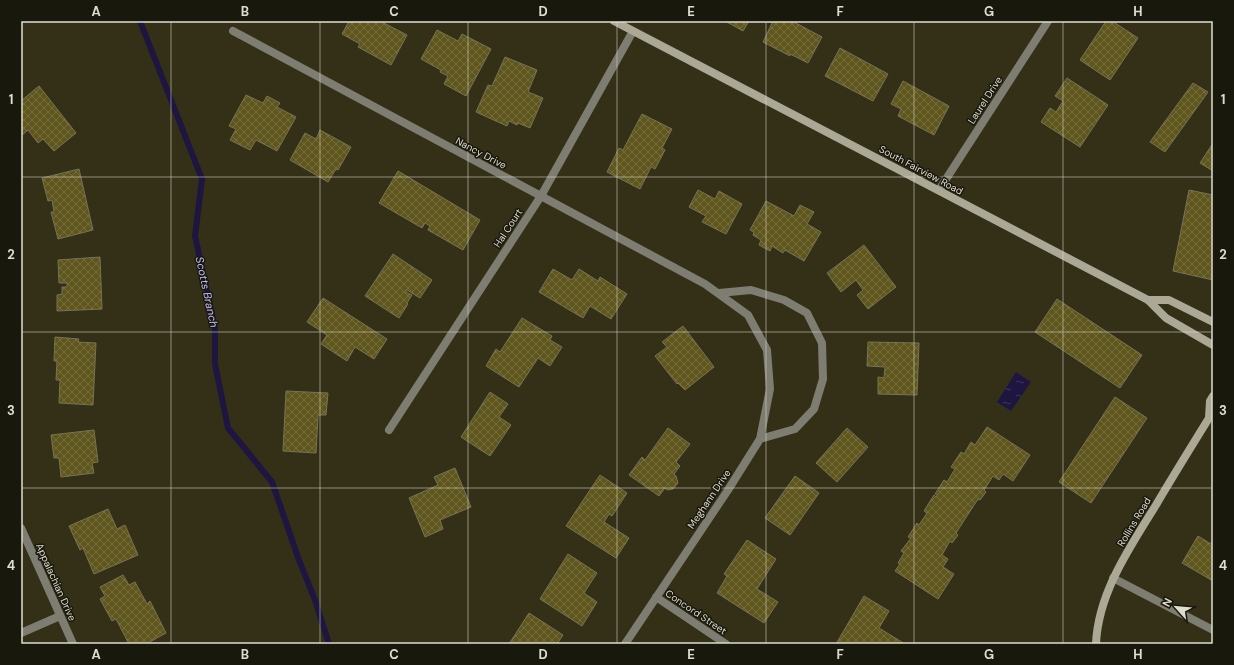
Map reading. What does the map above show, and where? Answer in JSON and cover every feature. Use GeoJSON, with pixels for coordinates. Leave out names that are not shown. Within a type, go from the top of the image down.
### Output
{"type":"FeatureCollection","features":[{"type":"Feature","properties":{"kind":"street","name":"South Fairview Road"},"geometry":{"type":"LineString","coordinates":[[614,21],[1148,300],[1166,318],[1213,345]]}},
{"type":"Feature","properties":{"kind":"street","name":"Laurel Drive"},"geometry":{"type":"LineString","coordinates":[[939,190],[1048,21]]}},
{"type":"Feature","properties":{"kind":"street","name":"Nancy Drive"},"geometry":{"type":"LineString","coordinates":[[233,31],[705,284],[748,315],[767,350]]}},
{"type":"Feature","properties":{"kind":"street","name":"Hal Court"},"geometry":{"type":"LineString","coordinates":[[389,430],[542,196],[633,31]]}},
{"type":"Feature","properties":{"kind":"street"},"geometry":{"type":"LineString","coordinates":[[719,293],[751,290],[784,300],[807,313],[822,344],[823,379],[814,409],[795,429],[760,439]]}},
{"type":"Feature","properties":{"kind":"street"},"geometry":{"type":"LineString","coordinates":[[1148,300],[1169,300],[1213,322]]}},
{"type":"Feature","properties":{"kind":"street","name":"Meghann Drive"},"geometry":{"type":"LineString","coordinates":[[625,644],[728,490],[760,439],[770,390],[767,350]]}},
{"type":"Feature","properties":{"kind":"street","name":"Rollins Road"},"geometry":{"type":"LineString","coordinates":[[1096,644],[1097,628],[1113,578],[1134,540],[1211,417],[1210,401],[1213,396]]}},
{"type":"Feature","properties":{"kind":"street","name":"Appalachian Drive"},"geometry":{"type":"LineString","coordinates":[[21,528],[73,644]]}},
{"type":"Feature","properties":{"kind":"street"},"geometry":{"type":"LineString","coordinates":[[1113,578],[1213,630]]}},
{"type":"Feature","properties":{"kind":"street","name":"Concord Street"},"geometry":{"type":"LineString","coordinates":[[656,596],[726,644]]}},
{"type":"Feature","properties":{"kind":"street"},"geometry":{"type":"LineString","coordinates":[[21,633],[60,616]]}},
{"type":"Feature","properties":{"kind":"water"},"geometry":{"type":"Polygon","coordinates":[[[1016,372],[1031,382],[1011,411],[997,402],[1016,372]]]}},
{"type":"Feature","properties":{"kind":"building"},"geometry":{"type":"Polygon","coordinates":[[[349,21],[380,21],[407,35],[391,65],[358,47],[360,44],[342,34],[349,21]]]}},
{"type":"Feature","properties":{"kind":"building"},"geometry":{"type":"Polygon","coordinates":[[[725,21],[749,21],[743,31],[725,21]]]}},
{"type":"Feature","properties":{"kind":"building"},"geometry":{"type":"Polygon","coordinates":[[[773,21],[792,21],[822,37],[808,63],[790,54],[790,56],[763,42],[773,21]]]}},
{"type":"Feature","properties":{"kind":"building"},"geometry":{"type":"Polygon","coordinates":[[[1106,21],[1112,21],[1138,38],[1110,80],[1080,60],[1106,21]]]}},
{"type":"Feature","properties":{"kind":"building"},"geometry":{"type":"Polygon","coordinates":[[[437,30],[458,41],[462,34],[491,49],[466,96],[444,84],[448,76],[440,72],[441,70],[421,59],[437,30]]]}},
{"type":"Feature","properties":{"kind":"building"},"geometry":{"type":"Polygon","coordinates":[[[840,48],[888,74],[873,101],[825,76],[840,48]]]}},
{"type":"Feature","properties":{"kind":"building"},"geometry":{"type":"Polygon","coordinates":[[[505,57],[537,70],[528,92],[543,98],[530,128],[518,123],[517,125],[509,121],[507,126],[476,112],[488,85],[492,86],[505,57]]]}},
{"type":"Feature","properties":{"kind":"building"},"geometry":{"type":"Polygon","coordinates":[[[1067,78],[1108,105],[1080,147],[1041,122],[1050,108],[1056,112],[1063,101],[1055,96],[1067,78]]]}},
{"type":"Feature","properties":{"kind":"building"},"geometry":{"type":"Polygon","coordinates":[[[903,81],[949,106],[934,135],[898,116],[901,109],[891,104],[903,81]]]}},
{"type":"Feature","properties":{"kind":"building"},"geometry":{"type":"Polygon","coordinates":[[[1193,83],[1208,92],[1165,152],[1150,142],[1193,83]]]}},
{"type":"Feature","properties":{"kind":"building"},"geometry":{"type":"Polygon","coordinates":[[[39,86],[76,133],[54,151],[43,139],[38,143],[28,130],[21,136],[21,101],[39,86]]]}},
{"type":"Feature","properties":{"kind":"building"},"geometry":{"type":"Polygon","coordinates":[[[246,95],[263,103],[267,96],[280,103],[277,107],[296,117],[277,151],[256,140],[250,150],[230,140],[236,129],[229,126],[246,95]]]}},
{"type":"Feature","properties":{"kind":"building"},"geometry":{"type":"Polygon","coordinates":[[[642,114],[672,129],[662,148],[665,150],[655,169],[651,167],[640,189],[607,172],[619,148],[623,150],[642,114]]]}},
{"type":"Feature","properties":{"kind":"building"},"geometry":{"type":"Polygon","coordinates":[[[320,130],[351,147],[338,170],[336,169],[328,182],[290,160],[305,133],[316,139],[320,130]]]}},
{"type":"Feature","properties":{"kind":"building"},"geometry":{"type":"Polygon","coordinates":[[[1213,143],[1213,171],[1200,163],[1213,143]]]}},
{"type":"Feature","properties":{"kind":"building"},"geometry":{"type":"Polygon","coordinates":[[[79,169],[93,230],[58,239],[51,212],[54,212],[52,200],[48,201],[42,178],[79,169]]]}},
{"type":"Feature","properties":{"kind":"building"},"geometry":{"type":"Polygon","coordinates":[[[398,171],[480,220],[463,250],[428,230],[430,226],[425,223],[422,228],[379,203],[398,171]]]}},
{"type":"Feature","properties":{"kind":"building"},"geometry":{"type":"Polygon","coordinates":[[[698,190],[715,199],[719,191],[742,204],[726,234],[702,222],[706,216],[689,207],[698,190]]]}},
{"type":"Feature","properties":{"kind":"building"},"geometry":{"type":"Polygon","coordinates":[[[1189,190],[1213,195],[1213,280],[1173,271],[1189,190]]]}},
{"type":"Feature","properties":{"kind":"building"},"geometry":{"type":"Polygon","coordinates":[[[766,201],[794,216],[800,205],[814,212],[807,224],[821,232],[804,261],[785,250],[783,253],[772,246],[770,251],[759,245],[761,240],[753,235],[754,232],[750,230],[766,201]]]}},
{"type":"Feature","properties":{"kind":"building"},"geometry":{"type":"Polygon","coordinates":[[[864,245],[896,287],[868,309],[857,295],[863,290],[856,280],[841,292],[827,273],[864,245]]]}},
{"type":"Feature","properties":{"kind":"building"},"geometry":{"type":"Polygon","coordinates":[[[393,254],[432,280],[420,298],[407,290],[406,292],[412,295],[399,318],[365,296],[393,254]]]}},
{"type":"Feature","properties":{"kind":"building"},"geometry":{"type":"Polygon","coordinates":[[[100,257],[102,309],[57,311],[57,295],[62,294],[62,287],[67,287],[67,283],[59,283],[58,260],[100,257]]]}},
{"type":"Feature","properties":{"kind":"building"},"geometry":{"type":"Polygon","coordinates":[[[553,269],[572,280],[579,269],[598,281],[600,277],[627,294],[611,319],[590,306],[583,318],[539,292],[553,269]]]}},
{"type":"Feature","properties":{"kind":"building"},"geometry":{"type":"Polygon","coordinates":[[[323,298],[387,339],[374,359],[355,347],[347,361],[321,344],[327,335],[307,322],[323,298]]]}},
{"type":"Feature","properties":{"kind":"building"},"geometry":{"type":"Polygon","coordinates":[[[1057,299],[1142,355],[1120,388],[1035,332],[1057,299]]]}},
{"type":"Feature","properties":{"kind":"building"},"geometry":{"type":"Polygon","coordinates":[[[522,318],[552,336],[550,340],[562,347],[550,366],[538,358],[519,387],[486,366],[496,349],[500,352],[522,318]]]}},
{"type":"Feature","properties":{"kind":"building"},"geometry":{"type":"Polygon","coordinates":[[[683,326],[714,367],[685,390],[678,383],[677,384],[655,356],[667,347],[662,342],[683,326]]]}},
{"type":"Feature","properties":{"kind":"building"},"geometry":{"type":"Polygon","coordinates":[[[55,337],[79,339],[78,342],[96,343],[93,405],[59,403],[60,380],[56,380],[57,361],[54,361],[55,337]]]}},
{"type":"Feature","properties":{"kind":"building"},"geometry":{"type":"Polygon","coordinates":[[[868,342],[919,343],[917,395],[878,394],[878,377],[884,378],[885,367],[867,366],[868,342]]]}},
{"type":"Feature","properties":{"kind":"building"},"geometry":{"type":"Polygon","coordinates":[[[286,391],[328,393],[326,415],[318,415],[316,453],[283,451],[286,391]]]}},
{"type":"Feature","properties":{"kind":"building"},"geometry":{"type":"Polygon","coordinates":[[[490,392],[508,404],[499,417],[511,425],[490,456],[461,437],[490,392]]]}},
{"type":"Feature","properties":{"kind":"building"},"geometry":{"type":"Polygon","coordinates":[[[1115,397],[1147,418],[1091,503],[1059,482],[1115,397]]]}},
{"type":"Feature","properties":{"kind":"building"},"geometry":{"type":"Polygon","coordinates":[[[987,427],[1030,455],[1013,481],[1003,474],[999,480],[993,476],[984,490],[986,492],[980,500],[978,499],[956,533],[958,535],[952,543],[950,541],[942,555],[948,559],[943,567],[954,574],[938,599],[895,571],[900,564],[898,563],[904,553],[901,551],[911,538],[908,537],[917,523],[919,525],[927,513],[924,511],[934,495],[936,497],[938,496],[935,494],[944,480],[947,482],[955,469],[951,467],[961,452],[964,454],[971,442],[975,445],[987,427]]]}},
{"type":"Feature","properties":{"kind":"building"},"geometry":{"type":"Polygon","coordinates":[[[668,428],[690,444],[676,462],[680,466],[674,474],[678,483],[673,489],[667,490],[665,488],[659,496],[629,475],[642,457],[645,460],[668,428]]]}},
{"type":"Feature","properties":{"kind":"building"},"geometry":{"type":"Polygon","coordinates":[[[847,428],[868,447],[837,482],[816,463],[847,428]]]}},
{"type":"Feature","properties":{"kind":"building"},"geometry":{"type":"Polygon","coordinates":[[[94,430],[98,462],[92,463],[94,473],[61,477],[59,458],[54,458],[51,435],[94,430]]]}},
{"type":"Feature","properties":{"kind":"building"},"geometry":{"type":"Polygon","coordinates":[[[455,468],[471,507],[440,520],[443,529],[425,537],[409,498],[438,485],[434,477],[455,468]]]}},
{"type":"Feature","properties":{"kind":"building"},"geometry":{"type":"Polygon","coordinates":[[[600,475],[627,493],[612,516],[609,514],[604,522],[629,538],[616,558],[566,526],[600,475]]]}},
{"type":"Feature","properties":{"kind":"building"},"geometry":{"type":"Polygon","coordinates":[[[795,476],[819,493],[790,535],[765,518],[795,476]]]}},
{"type":"Feature","properties":{"kind":"building"},"geometry":{"type":"Polygon","coordinates":[[[108,509],[117,529],[125,525],[138,555],[94,574],[83,548],[80,550],[69,526],[108,509]]]}},
{"type":"Feature","properties":{"kind":"building"},"geometry":{"type":"Polygon","coordinates":[[[1198,536],[1211,544],[1213,540],[1213,581],[1182,563],[1198,536]]]}},
{"type":"Feature","properties":{"kind":"building"},"geometry":{"type":"Polygon","coordinates":[[[747,540],[776,559],[757,589],[778,602],[764,623],[717,593],[727,576],[724,574],[747,540]]]}},
{"type":"Feature","properties":{"kind":"building"},"geometry":{"type":"Polygon","coordinates":[[[568,554],[597,573],[584,593],[597,602],[582,626],[540,599],[568,554]]]}},
{"type":"Feature","properties":{"kind":"building"},"geometry":{"type":"Polygon","coordinates":[[[123,575],[129,585],[135,582],[147,604],[150,601],[166,633],[146,644],[129,644],[116,619],[112,621],[100,599],[105,596],[100,587],[123,575]]]}},
{"type":"Feature","properties":{"kind":"building"},"geometry":{"type":"Polygon","coordinates":[[[864,596],[889,611],[879,628],[905,644],[836,644],[864,596]]]}},
{"type":"Feature","properties":{"kind":"building"},"geometry":{"type":"Polygon","coordinates":[[[529,613],[563,635],[557,644],[509,644],[529,613]]]}},
{"type":"Feature","properties":{"kind":"waterway","name":"Scotts Branch"},"geometry":{"type":"LineString","coordinates":[[140,21],[202,179],[195,236],[215,328],[215,364],[228,428],[272,482],[299,560],[315,600],[329,644]]}}]}
